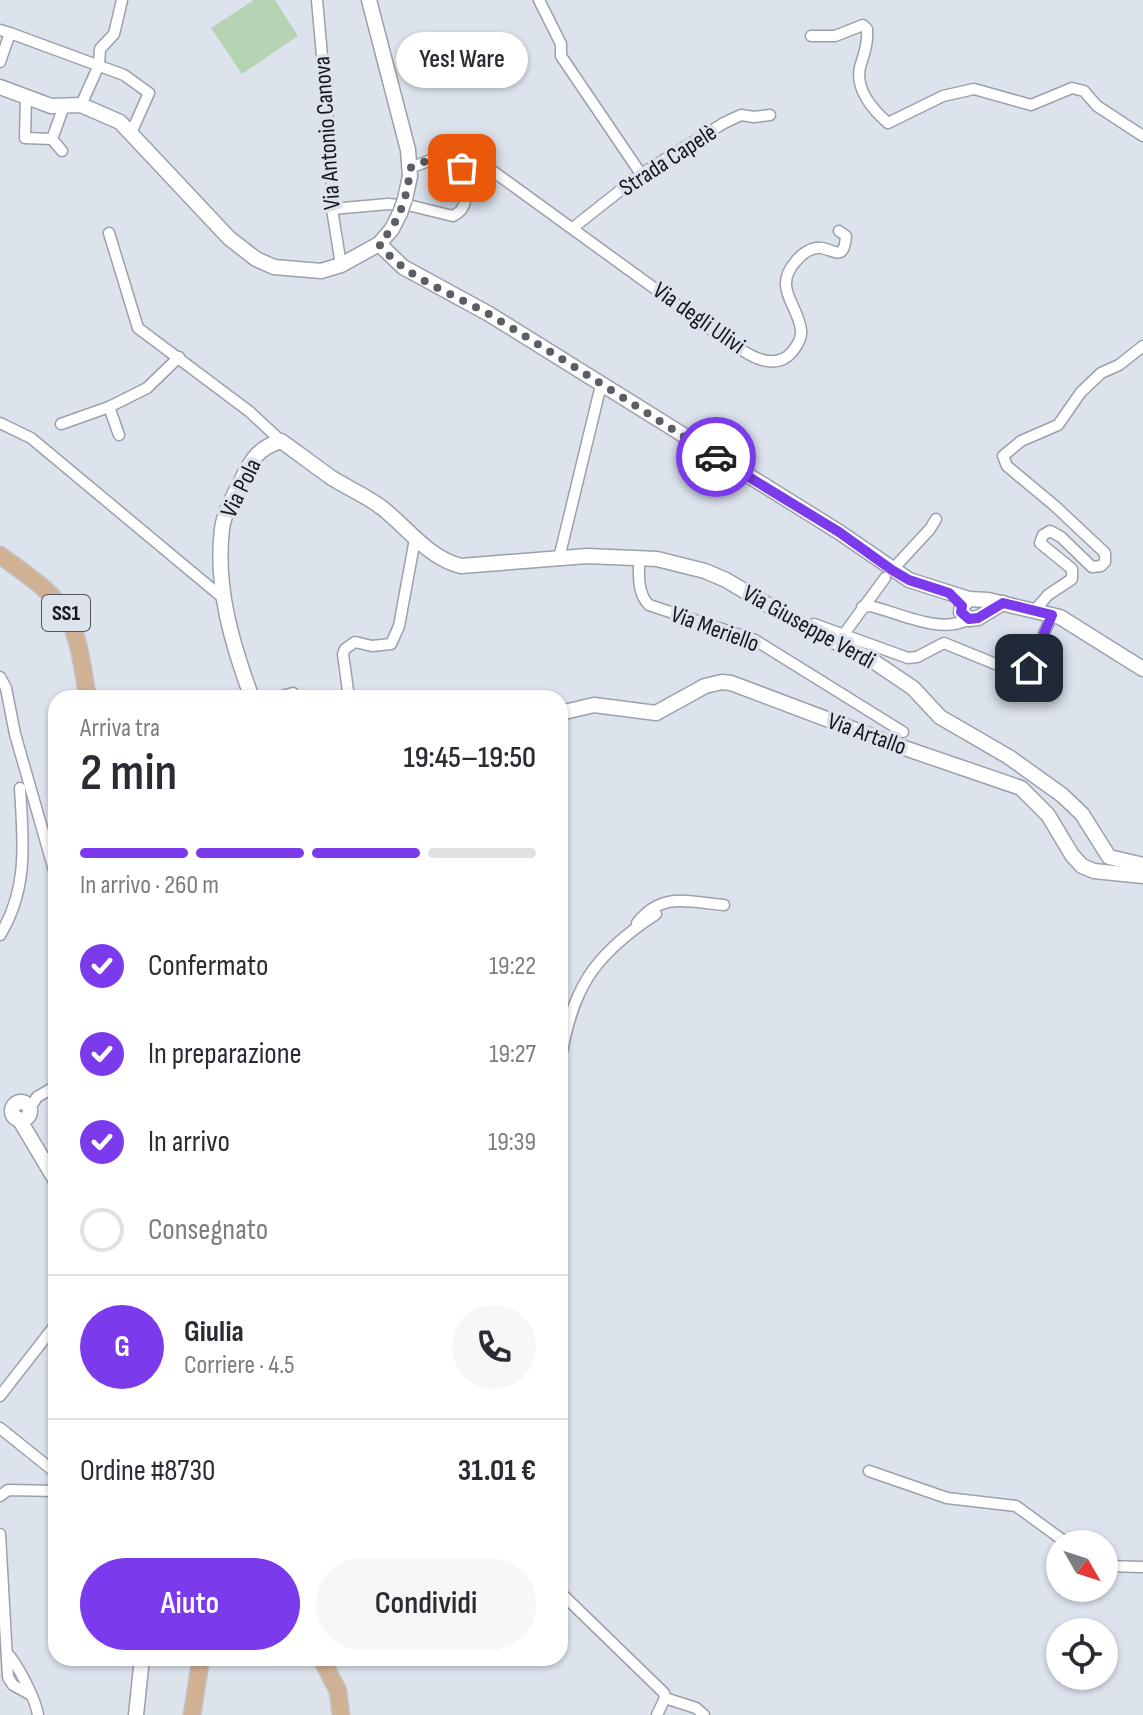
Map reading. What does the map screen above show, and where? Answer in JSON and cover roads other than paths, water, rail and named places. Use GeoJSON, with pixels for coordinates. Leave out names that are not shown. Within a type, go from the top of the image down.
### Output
{"type":"FeatureCollection","features":[{"type":"Feature","properties":{"kind":"main road","name":"SS1"},"geometry":{"type":"LineString","coordinates":[[0,555],[46,590],[66,614],[74,634],[86,690]]}},
{"type":"Feature","properties":{"kind":"main road"},"geometry":{"type":"LineString","coordinates":[[192,1715],[200,1666]]}},
{"type":"Feature","properties":{"kind":"main road"},"geometry":{"type":"LineString","coordinates":[[325,1666],[338,1691],[341,1715]]}},
{"type":"Feature","properties":{"kind":"street"},"geometry":{"type":"LineString","coordinates":[[81,105],[99,65],[100,49],[114,34],[122,0]]}},
{"type":"Feature","properties":{"kind":"street","name":"Via Antonio Canova"},"geometry":{"type":"LineString","coordinates":[[317,0],[332,167],[332,209],[341,265]]}},
{"type":"Feature","properties":{"kind":"street"},"geometry":{"type":"LineString","coordinates":[[0,87],[51,106],[81,105],[120,122],[229,238],[256,259],[274,267],[321,271],[341,265],[379,244],[402,206],[410,168],[406,141],[369,0]]}},
{"type":"Feature","properties":{"kind":"street"},"geometry":{"type":"LineString","coordinates":[[539,0],[561,44],[561,56],[641,174]]}},
{"type":"Feature","properties":{"kind":"street"},"geometry":{"type":"LineString","coordinates":[[811,36],[835,36],[863,25],[867,29],[868,41],[860,68],[860,87],[888,123],[956,91],[981,89],[1031,105],[1072,88],[1084,91],[1097,106],[1143,136]]}},
{"type":"Feature","properties":{"kind":"street"},"geometry":{"type":"LineString","coordinates":[[0,62],[5,31],[124,75],[149,93],[131,133]]}},
{"type":"Feature","properties":{"kind":"street"},"geometry":{"type":"LineString","coordinates":[[26,96],[25,138],[52,139],[62,151]]}},
{"type":"Feature","properties":{"kind":"street"},"geometry":{"type":"LineString","coordinates":[[52,139],[64,106]]}},
{"type":"Feature","properties":{"kind":"street","name":"Strada Capelè"},"geometry":{"type":"LineString","coordinates":[[574,227],[641,174],[741,115],[770,115]]}},
{"type":"Feature","properties":{"kind":"street"},"geometry":{"type":"LineString","coordinates":[[332,209],[388,204],[453,216],[459,214],[466,202],[462,168],[466,154],[449,153],[410,168]]}},
{"type":"Feature","properties":{"kind":"street","name":"Via degli Ulivi"},"geometry":{"type":"LineString","coordinates":[[466,154],[477,158],[519,191],[574,227],[716,333],[767,361],[779,361],[791,354],[801,338],[802,330],[788,299],[786,283],[794,262],[810,249],[821,247],[833,253],[841,252],[846,236],[839,231]]}},
{"type":"Feature","properties":{"kind":"street","name":"Via Giuseppe Verdi"},"geometry":{"type":"LineString","coordinates":[[109,233],[138,328],[149,339],[179,357],[250,412],[281,441],[383,509],[443,560],[461,566],[587,556],[657,559],[705,571],[726,580],[789,618],[870,659],[913,688],[947,722],[1009,757],[1062,795],[1082,814],[1109,857],[1143,865]]}},
{"type":"Feature","properties":{"kind":"street"},"geometry":{"type":"LineString","coordinates":[[379,244],[403,267],[489,314],[839,532],[888,574],[949,593],[970,608]]}},
{"type":"Feature","properties":{"kind":"street"},"geometry":{"type":"LineString","coordinates":[[1035,610],[1048,595],[1072,579],[1072,569],[1040,543],[1043,535],[1050,531],[1061,537],[1092,567],[1105,562],[1105,553],[1007,466],[1003,456],[1021,441],[1058,425],[1091,381],[1143,346]]}},
{"type":"Feature","properties":{"kind":"street"},"geometry":{"type":"LineString","coordinates":[[61,424],[109,407],[147,388],[179,357]]}},
{"type":"Feature","properties":{"kind":"street"},"geometry":{"type":"LineString","coordinates":[[559,558],[601,385]]}},
{"type":"Feature","properties":{"kind":"street"},"geometry":{"type":"LineString","coordinates":[[109,407],[119,435]]}},
{"type":"Feature","properties":{"kind":"street"},"geometry":{"type":"LineString","coordinates":[[0,423],[31,438],[223,598]]}},
{"type":"Feature","properties":{"kind":"street","name":"Via Pola"},"geometry":{"type":"LineString","coordinates":[[249,690],[237,658],[223,598],[220,575],[222,526],[252,458],[259,450],[281,441]]}},
{"type":"Feature","properties":{"kind":"street"},"geometry":{"type":"LineString","coordinates":[[844,634],[888,574],[936,519]]}},
{"type":"Feature","properties":{"kind":"street"},"geometry":{"type":"LineString","coordinates":[[348,690],[345,649],[355,642],[372,646],[391,644],[399,626],[415,539]]}},
{"type":"Feature","properties":{"kind":"street","name":"Via Meriello"},"geometry":{"type":"LineString","coordinates":[[639,558],[639,583],[649,605],[755,640],[903,732]]}},
{"type":"Feature","properties":{"kind":"street"},"geometry":{"type":"LineString","coordinates":[[862,607],[870,606],[942,625],[970,608],[1003,603],[1035,610],[1052,615],[1094,637],[1143,669]]}},
{"type":"Feature","properties":{"kind":"street"},"geometry":{"type":"LineString","coordinates":[[789,618],[800,618],[908,658],[917,657],[944,643],[1020,674],[1029,668],[1052,615]]}},
{"type":"Feature","properties":{"kind":"street"},"geometry":{"type":"LineString","coordinates":[[0,677],[6,688],[15,734],[48,849]]}},
{"type":"Feature","properties":{"kind":"street","name":"Via Artallo"},"geometry":{"type":"LineString","coordinates":[[568,711],[594,705],[656,713],[705,686],[731,683],[831,722],[1021,788],[1048,815],[1082,866],[1094,871],[1143,876]]}},
{"type":"Feature","properties":{"kind":"street"},"geometry":{"type":"LineString","coordinates":[[0,935],[12,916],[22,877],[24,840],[20,788]]}},
{"type":"Feature","properties":{"kind":"street"},"geometry":{"type":"LineString","coordinates":[[568,1007],[603,957],[644,914],[664,901],[724,905]]}},
{"type":"Feature","properties":{"kind":"street"},"geometry":{"type":"LineString","coordinates":[[630,931],[656,914]]}},
{"type":"Feature","properties":{"kind":"street"},"geometry":{"type":"LineString","coordinates":[[48,1091],[19,1114],[48,1167]]}},
{"type":"Feature","properties":{"kind":"street"},"geometry":{"type":"LineString","coordinates":[[0,1396],[48,1334]]}},
{"type":"Feature","properties":{"kind":"street"},"geometry":{"type":"LineString","coordinates":[[0,1428],[48,1467]]}},
{"type":"Feature","properties":{"kind":"street"},"geometry":{"type":"LineString","coordinates":[[869,1471],[947,1498],[1016,1506],[1049,1530]]}},
{"type":"Feature","properties":{"kind":"street"},"geometry":{"type":"LineString","coordinates":[[0,1496],[8,1490],[48,1491]]}},
{"type":"Feature","properties":{"kind":"street"},"geometry":{"type":"LineString","coordinates":[[0,1534],[10,1682],[31,1695],[36,1702],[38,1715]]}},
{"type":"Feature","properties":{"kind":"street"},"geometry":{"type":"LineString","coordinates":[[1118,1566],[1143,1567]]}},
{"type":"Feature","properties":{"kind":"street"},"geometry":{"type":"LineString","coordinates":[[568,1600],[661,1690],[665,1698],[696,1708],[704,1715]]}},
{"type":"Feature","properties":{"kind":"street"},"geometry":{"type":"LineString","coordinates":[[136,1715],[141,1666]]}},
{"type":"Feature","properties":{"kind":"street"},"geometry":{"type":"LineString","coordinates":[[657,1715],[665,1698]]}},
{"type":"Feature","properties":{"kind":"place","name":"Yes! Ware"},"geometry":{"type":"Point","coordinates":[462,168]}}]}
